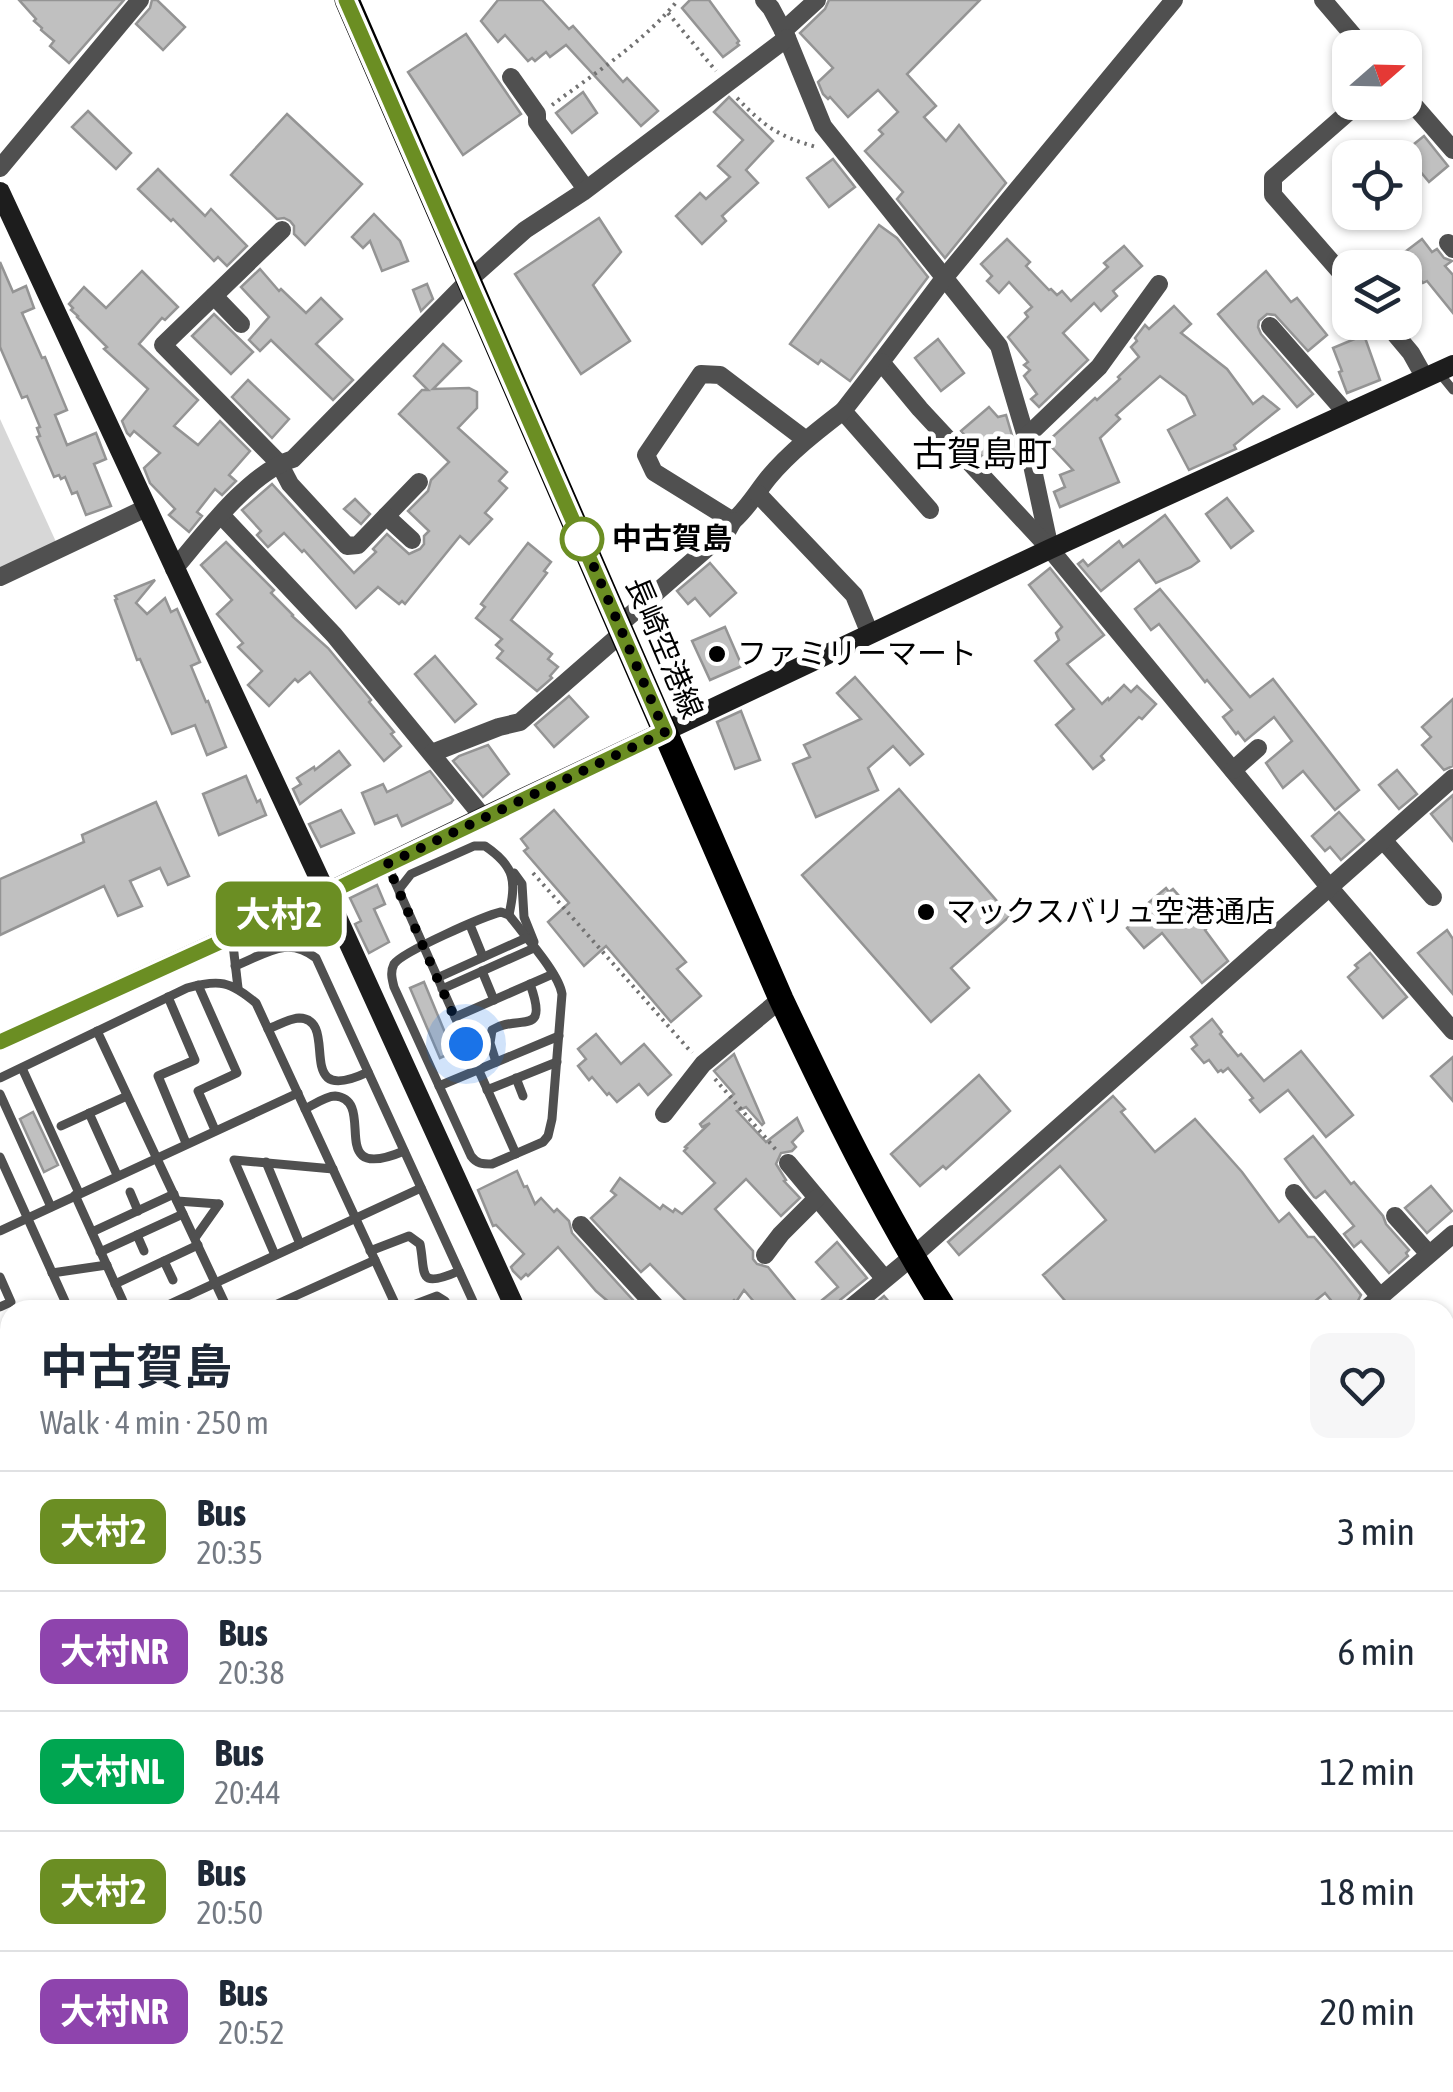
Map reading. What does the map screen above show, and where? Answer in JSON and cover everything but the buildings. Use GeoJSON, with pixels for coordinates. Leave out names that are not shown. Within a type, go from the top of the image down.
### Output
{"type":"FeatureCollection","features":[{"type":"Feature","properties":{"kind":"main road","name":"長崎空港線"},"geometry":{"type":"LineString","coordinates":[[346,0],[781,999],[842,1129],[939,1300]]}},
{"type":"Feature","properties":{"kind":"street"},"geometry":{"type":"LineString","coordinates":[[0,168],[140,0]]}},
{"type":"Feature","properties":{"kind":"street"},"geometry":{"type":"LineString","coordinates":[[764,0],[785,35],[823,126],[999,346],[1026,437],[1050,550]]}},
{"type":"Feature","properties":{"kind":"street"},"geometry":{"type":"LineString","coordinates":[[174,569],[231,503],[279,463],[293,459],[470,279],[526,230],[586,189],[785,35],[816,0]]}},
{"type":"Feature","properties":{"kind":"street"},"geometry":{"type":"LineString","coordinates":[[432,753],[520,722],[728,530],[769,476],[843,411],[944,276],[1174,0]]}},
{"type":"Feature","properties":{"kind":"street"},"geometry":{"type":"LineString","coordinates":[[1323,0],[1349,30]]}},
{"type":"Feature","properties":{"kind":"street"},"geometry":{"type":"LineString","coordinates":[[512,76],[538,116],[537,122],[586,189]]}},
{"type":"Feature","properties":{"kind":"street"},"geometry":{"type":"LineString","coordinates":[[1422,114],[1453,150]]}},
{"type":"Feature","properties":{"kind":"street"},"geometry":{"type":"LineString","coordinates":[[1332,262],[1273,195],[1273,178],[1339,120]]}},
{"type":"Feature","properties":{"kind":"street"},"geometry":{"type":"LineString","coordinates":[[0,192],[511,1300]]}},
{"type":"Feature","properties":{"kind":"street"},"geometry":{"type":"LineString","coordinates":[[282,230],[163,345],[279,463],[290,484],[347,546],[358,544],[419,482]]}},
{"type":"Feature","properties":{"kind":"street"},"geometry":{"type":"LineString","coordinates":[[1026,437],[1103,376],[1137,300],[1158,284]]}},
{"type":"Feature","properties":{"kind":"street"},"geometry":{"type":"LineString","coordinates":[[214,296],[241,324]]}},
{"type":"Feature","properties":{"kind":"street"},"geometry":{"type":"LineString","coordinates":[[1270,326],[1347,414]]}},
{"type":"Feature","properties":{"kind":"street"},"geometry":{"type":"LineString","coordinates":[[1400,340],[1411,353],[1439,372]]}},
{"type":"Feature","properties":{"kind":"street"},"geometry":{"type":"LineString","coordinates":[[881,362],[1050,550],[1453,1031]]}},
{"type":"Feature","properties":{"kind":"street"},"geometry":{"type":"LineString","coordinates":[[0,1042],[326,894],[870,634],[1439,372]]}},
{"type":"Feature","properties":{"kind":"street"},"geometry":{"type":"LineString","coordinates":[[732,521],[654,472],[646,455],[701,374],[720,375],[806,440]]}},
{"type":"Feature","properties":{"kind":"street"},"geometry":{"type":"LineString","coordinates":[[843,411],[930,510]]}},
{"type":"Feature","properties":{"kind":"street"},"geometry":{"type":"LineString","coordinates":[[758,494],[854,595],[870,634]]}},
{"type":"Feature","properties":{"kind":"street"},"geometry":{"type":"LineString","coordinates":[[0,577],[146,508]]}},
{"type":"Feature","properties":{"kind":"street"},"geometry":{"type":"LineString","coordinates":[[220,515],[334,635],[484,816]]}},
{"type":"Feature","properties":{"kind":"street"},"geometry":{"type":"LineString","coordinates":[[386,516],[412,540]]}},
{"type":"Feature","properties":{"kind":"street"},"geometry":{"type":"LineString","coordinates":[[1232,770],[1258,748]]}},
{"type":"Feature","properties":{"kind":"street"},"geometry":{"type":"LineString","coordinates":[[859,1300],[1453,778]]}},
{"type":"Feature","properties":{"kind":"street"},"geometry":{"type":"LineString","coordinates":[[1383,840],[1433,898]]}},
{"type":"Feature","properties":{"kind":"street"},"geometry":{"type":"LineString","coordinates":[[664,1114],[702,1064],[781,999]]}},
{"type":"Feature","properties":{"kind":"street"},"geometry":{"type":"LineString","coordinates":[[788,1163],[884,1278]]}},
{"type":"Feature","properties":{"kind":"street"},"geometry":{"type":"LineString","coordinates":[[1294,1193],[1318,1209],[1380,1297]]}},
{"type":"Feature","properties":{"kind":"street"},"geometry":{"type":"LineString","coordinates":[[765,1255],[818,1198]]}},
{"type":"Feature","properties":{"kind":"street"},"geometry":{"type":"LineString","coordinates":[[1395,1216],[1429,1254]]}},
{"type":"Feature","properties":{"kind":"street"},"geometry":{"type":"LineString","coordinates":[[581,1225],[651,1300]]}},
{"type":"Feature","properties":{"kind":"street"},"geometry":{"type":"LineString","coordinates":[[1377,1300],[1453,1234]]}},
{"type":"Feature","properties":{"kind":"lane"},"geometry":{"type":"LineString","coordinates":[[1439,372],[1453,390]]}},
{"type":"Feature","properties":{"kind":"lane"},"geometry":{"type":"LineString","coordinates":[[400,899],[400,888],[410,874],[474,846],[485,846],[522,884],[524,917],[542,958]]}},
{"type":"Feature","properties":{"kind":"lane"},"geometry":{"type":"LineString","coordinates":[[387,864],[516,1154]]}},
{"type":"Feature","properties":{"kind":"lane"},"geometry":{"type":"LineString","coordinates":[[509,868],[515,886],[509,915]]}},
{"type":"Feature","properties":{"kind":"lane"},"geometry":{"type":"LineString","coordinates":[[492,914],[509,915],[562,986],[559,1036],[548,1136],[543,1142],[492,1164],[476,1162],[471,1156],[391,974],[398,960],[422,946],[492,914]]}},
{"type":"Feature","properties":{"kind":"lane"},"geometry":{"type":"LineString","coordinates":[[470,924],[483,957]]}},
{"type":"Feature","properties":{"kind":"lane"},"geometry":{"type":"LineString","coordinates":[[232,935],[238,988]]}},
{"type":"Feature","properties":{"kind":"lane"},"geometry":{"type":"LineString","coordinates":[[437,978],[526,938]]}},
{"type":"Feature","properties":{"kind":"lane"},"geometry":{"type":"LineString","coordinates":[[236,966],[288,945],[316,958],[472,1300]]}},
{"type":"Feature","properties":{"kind":"lane"},"geometry":{"type":"LineString","coordinates":[[442,989],[534,948]]}},
{"type":"Feature","properties":{"kind":"lane"},"geometry":{"type":"LineString","coordinates":[[482,972],[494,1000]]}},
{"type":"Feature","properties":{"kind":"lane"},"geometry":{"type":"LineString","coordinates":[[455,1017],[553,974]]}},
{"type":"Feature","properties":{"kind":"lane"},"geometry":{"type":"LineString","coordinates":[[0,1078],[198,985],[224,982],[238,988],[256,1002],[394,1300]]}},
{"type":"Feature","properties":{"kind":"lane"},"geometry":{"type":"LineString","coordinates":[[496,1062],[490,1044],[492,1030],[506,1023],[524,1024],[536,1015],[537,1003],[530,984]]}},
{"type":"Feature","properties":{"kind":"lane"},"geometry":{"type":"LineString","coordinates":[[198,985],[237,1073],[198,1090],[214,1130]]}},
{"type":"Feature","properties":{"kind":"lane"},"geometry":{"type":"LineString","coordinates":[[168,997],[196,1060],[158,1076],[186,1143]]}},
{"type":"Feature","properties":{"kind":"lane"},"geometry":{"type":"LineString","coordinates":[[268,1030],[302,1018],[319,1033],[319,1063],[327,1078],[344,1080],[368,1072]]}},
{"type":"Feature","properties":{"kind":"lane"},"geometry":{"type":"LineString","coordinates":[[97,1030],[224,1300]]}},
{"type":"Feature","properties":{"kind":"lane"},"geometry":{"type":"LineString","coordinates":[[439,1086],[559,1036]]}},
{"type":"Feature","properties":{"kind":"lane"},"geometry":{"type":"LineString","coordinates":[[487,1090],[556,1062]]}},
{"type":"Feature","properties":{"kind":"lane"},"geometry":{"type":"LineString","coordinates":[[22,1068],[122,1300]]}},
{"type":"Feature","properties":{"kind":"lane"},"geometry":{"type":"LineString","coordinates":[[516,1078],[523,1096]]}},
{"type":"Feature","properties":{"kind":"lane"},"geometry":{"type":"LineString","coordinates":[[0,1231],[298,1093]]}},
{"type":"Feature","properties":{"kind":"lane"},"geometry":{"type":"LineString","coordinates":[[0,1094],[51,1206]]}},
{"type":"Feature","properties":{"kind":"lane"},"geometry":{"type":"LineString","coordinates":[[61,1126],[128,1096]]}},
{"type":"Feature","properties":{"kind":"lane"},"geometry":{"type":"LineString","coordinates":[[305,1109],[338,1096],[354,1112],[355,1141],[362,1157],[379,1159],[404,1150]]}},
{"type":"Feature","properties":{"kind":"lane"},"geometry":{"type":"LineString","coordinates":[[89,1114],[117,1175]]}},
{"type":"Feature","properties":{"kind":"lane"},"geometry":{"type":"LineString","coordinates":[[0,1157],[65,1300]]}},
{"type":"Feature","properties":{"kind":"lane"},"geometry":{"type":"LineString","coordinates":[[275,1255],[234,1160],[333,1169]]}},
{"type":"Feature","properties":{"kind":"lane"},"geometry":{"type":"LineString","coordinates":[[266,1162],[300,1244]]}},
{"type":"Feature","properties":{"kind":"lane"},"geometry":{"type":"LineString","coordinates":[[181,1300],[421,1188]]}},
{"type":"Feature","properties":{"kind":"lane"},"geometry":{"type":"LineString","coordinates":[[130,1192],[138,1210]]}},
{"type":"Feature","properties":{"kind":"lane"},"geometry":{"type":"LineString","coordinates":[[92,1232],[176,1197],[219,1204],[196,1242],[115,1284]]}},
{"type":"Feature","properties":{"kind":"lane"},"geometry":{"type":"LineString","coordinates":[[100,1252],[183,1214]]}},
{"type":"Feature","properties":{"kind":"lane"},"geometry":{"type":"LineString","coordinates":[[137,1235],[144,1252]]}},
{"type":"Feature","properties":{"kind":"lane"},"geometry":{"type":"LineString","coordinates":[[284,1300],[409,1236],[420,1244],[422,1268],[428,1277],[437,1279],[459,1271]]}},
{"type":"Feature","properties":{"kind":"lane"},"geometry":{"type":"LineString","coordinates":[[164,1261],[172,1280]]}},
{"type":"Feature","properties":{"kind":"lane"},"geometry":{"type":"LineString","coordinates":[[52,1272],[106,1264]]}},
{"type":"Feature","properties":{"kind":"lane"},"geometry":{"type":"LineString","coordinates":[[0,1277],[10,1300]]}},
{"type":"Feature","properties":{"kind":"path"},"geometry":{"type":"LineString","coordinates":[[538,116],[609,63],[678,0]]}},
{"type":"Feature","properties":{"kind":"path"},"geometry":{"type":"LineString","coordinates":[[522,860],[788,1163]]}},
{"type":"Feature","properties":{"kind":"shaded area"},"geometry":{"type":"Polygon","coordinates":[[[0,419],[57,544],[0,571],[0,419]]]}},
{"type":"Feature","properties":{"kind":"bus line","name":"大村2"},"geometry":{"type":"LineString","coordinates":[[0,1042],[326,894],[665,732],[346,0]]}},
{"type":"Feature","properties":{"kind":"place","name":"中古賀島"},"geometry":{"type":"Point","coordinates":[582,539]}},
{"type":"Feature","properties":{"kind":"place","name":"ファミリーマート"},"geometry":{"type":"Point","coordinates":[717,654]}},
{"type":"Feature","properties":{"kind":"place","name":"マックスバリュ空港通店"},"geometry":{"type":"Point","coordinates":[926,912]}},
{"type":"Feature","properties":{"kind":"district","name":"古賀島町"},"geometry":{"type":"Point","coordinates":[982,454]}},
{"type":"Feature","properties":{"kind":"route"},"geometry":{"type":"LineString","coordinates":[[466,1044],[387,864],[665,732],[582,539]]}}]}
